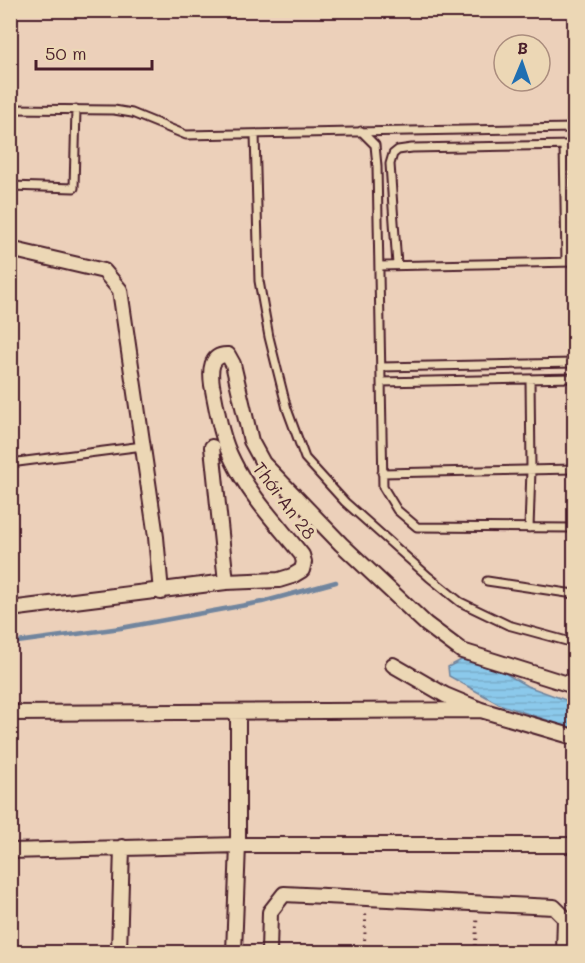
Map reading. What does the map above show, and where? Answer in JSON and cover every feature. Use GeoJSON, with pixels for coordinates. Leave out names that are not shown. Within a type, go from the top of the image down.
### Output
{"type":"FeatureCollection","features":[{"type":"Feature","properties":{"kind":"street"},"geometry":{"type":"LineString","coordinates":[[10,249],[104,271],[120,290],[156,537],[161,592]]}},
{"type":"Feature","properties":{"kind":"street","name":"Thới An 28"},"geometry":{"type":"LineString","coordinates":[[10,609],[161,592],[226,582],[279,580],[302,570],[304,562],[302,555],[250,489],[232,460],[222,431],[211,378],[214,359],[221,354],[228,355],[233,364],[251,441],[263,463],[341,544],[426,624],[462,651],[574,686]]}},
{"type":"Feature","properties":{"kind":"street"},"geometry":{"type":"LineString","coordinates":[[212,447],[226,582]]}},
{"type":"Feature","properties":{"kind":"street"},"geometry":{"type":"LineString","coordinates":[[393,665],[445,695],[481,710],[574,737]]}},
{"type":"Feature","properties":{"kind":"street"},"geometry":{"type":"LineString","coordinates":[[10,713],[481,710]]}},
{"type":"Feature","properties":{"kind":"street"},"geometry":{"type":"LineString","coordinates":[[234,952],[238,845],[238,712]]}},
{"type":"Feature","properties":{"kind":"street"},"geometry":{"type":"LineString","coordinates":[[10,850],[238,845],[574,845]]}},
{"type":"Feature","properties":{"kind":"street"},"geometry":{"type":"LineString","coordinates":[[119,952],[122,847]]}},
{"type":"Feature","properties":{"kind":"street"},"geometry":{"type":"LineString","coordinates":[[269,952],[270,912],[284,894],[554,907],[565,918],[564,952]]}},
{"type":"Feature","properties":{"kind":"lane"},"geometry":{"type":"LineString","coordinates":[[10,109],[114,110],[132,113],[186,135],[574,128]]}},
{"type":"Feature","properties":{"kind":"lane"},"geometry":{"type":"LineString","coordinates":[[10,186],[74,188],[76,110]]}},
{"type":"Feature","properties":{"kind":"lane"},"geometry":{"type":"LineString","coordinates":[[361,131],[375,145],[378,166],[383,487],[397,510],[417,527],[574,528]]}},
{"type":"Feature","properties":{"kind":"lane"},"geometry":{"type":"LineString","coordinates":[[255,134],[260,281],[269,337],[287,409],[305,458],[345,502],[460,602],[508,625],[574,643]]}},
{"type":"Feature","properties":{"kind":"lane"},"geometry":{"type":"LineString","coordinates":[[379,266],[570,262],[564,145]]}},
{"type":"Feature","properties":{"kind":"lane"},"geometry":{"type":"LineString","coordinates":[[397,265],[390,164],[393,154],[398,150],[574,145]]}},
{"type":"Feature","properties":{"kind":"lane"},"geometry":{"type":"LineString","coordinates":[[381,367],[574,363]]}},
{"type":"Feature","properties":{"kind":"lane"},"geometry":{"type":"LineString","coordinates":[[381,382],[574,378]]}},
{"type":"Feature","properties":{"kind":"lane"},"geometry":{"type":"LineString","coordinates":[[529,528],[530,379]]}},
{"type":"Feature","properties":{"kind":"lane"},"geometry":{"type":"LineString","coordinates":[[10,463],[143,446]]}},
{"type":"Feature","properties":{"kind":"lane"},"geometry":{"type":"LineString","coordinates":[[382,473],[574,470]]}},
{"type":"Feature","properties":{"kind":"lane"},"geometry":{"type":"LineString","coordinates":[[487,581],[574,594]]}},
{"type":"Feature","properties":{"kind":"path"},"geometry":{"type":"LineString","coordinates":[[364,952],[367,898]]}},
{"type":"Feature","properties":{"kind":"path"},"geometry":{"type":"LineString","coordinates":[[475,952],[478,903]]}},
{"type":"Feature","properties":{"kind":"water"},"geometry":{"type":"Polygon","coordinates":[[[461,660],[491,665],[527,686],[574,703],[574,729],[499,704],[449,676],[448,667],[461,660]]]}},
{"type":"Feature","properties":{"kind":"waterway"},"geometry":{"type":"LineString","coordinates":[[10,643],[121,628],[262,602],[336,582]]}}]}
